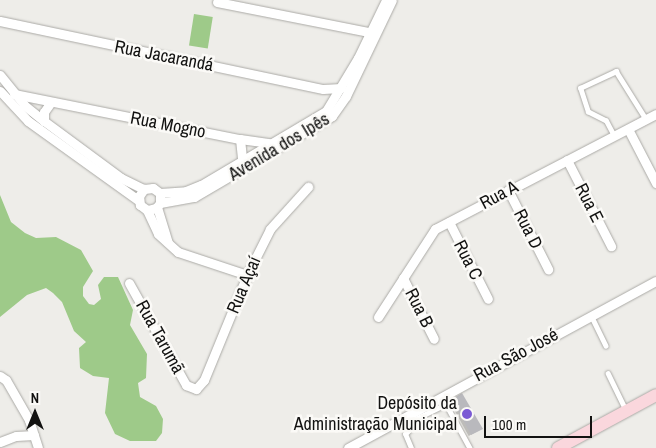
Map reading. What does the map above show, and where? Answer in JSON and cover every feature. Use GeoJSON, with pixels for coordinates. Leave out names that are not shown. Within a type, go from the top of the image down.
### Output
{"type":"FeatureCollection","features":[{"type":"Feature","properties":{"kind":"street","name":"Avenida dos Ipês"},"geometry":{"type":"LineString","coordinates":[[280,145],[332,106],[386,0]]}},
{"type":"Feature","properties":{"kind":"street","name":"Avenida dos Ipês"},"geometry":{"type":"LineString","coordinates":[[147,210],[159,201],[243,166],[318,126],[338,108],[392,0]]}},
{"type":"Feature","properties":{"kind":"street"},"geometry":{"type":"LineString","coordinates":[[216,2],[369,32]]}},
{"type":"Feature","properties":{"kind":"street","name":"Rua Jacarandá"},"geometry":{"type":"LineString","coordinates":[[2,24],[323,89],[341,88]]}},
{"type":"Feature","properties":{"kind":"street","name":"Avenida dos Ipês"},"geometry":{"type":"LineString","coordinates":[[0,74],[14,94],[44,121],[121,178],[144,189],[153,188],[159,201]]}},
{"type":"Feature","properties":{"kind":"street"},"geometry":{"type":"LineString","coordinates":[[323,89],[332,106]]}},
{"type":"Feature","properties":{"kind":"street"},"geometry":{"type":"LineString","coordinates":[[0,91],[28,121],[138,200],[147,210],[158,234],[168,244],[187,255],[247,275]]}},
{"type":"Feature","properties":{"kind":"street","name":"Rua Mogno"},"geometry":{"type":"LineString","coordinates":[[14,94],[240,140],[280,145]]}},
{"type":"Feature","properties":{"kind":"street"},"geometry":{"type":"LineString","coordinates":[[44,121],[44,112],[51,102]]}},
{"type":"Feature","properties":{"kind":"street","name":"Rua A"},"geometry":{"type":"LineString","coordinates":[[378,317],[427,238],[449,222],[508,190],[656,114]]}},
{"type":"Feature","properties":{"kind":"street"},"geometry":{"type":"LineString","coordinates":[[628,129],[656,183]]}},
{"type":"Feature","properties":{"kind":"street"},"geometry":{"type":"LineString","coordinates":[[240,140],[243,166]]}},
{"type":"Feature","properties":{"kind":"street","name":"Rua E"},"geometry":{"type":"LineString","coordinates":[[567,160],[611,246]]}},
{"type":"Feature","properties":{"kind":"street","name":"Rua Açaí"},"geometry":{"type":"LineString","coordinates":[[192,389],[204,380],[247,275],[270,229],[308,187]]}},
{"type":"Feature","properties":{"kind":"street"},"geometry":{"type":"LineString","coordinates":[[138,200],[144,189]]}},
{"type":"Feature","properties":{"kind":"street","name":"Rua D"},"geometry":{"type":"LineString","coordinates":[[508,190],[548,269]]}},
{"type":"Feature","properties":{"kind":"street"},"geometry":{"type":"LineString","coordinates":[[159,201],[168,244]]}},
{"type":"Feature","properties":{"kind":"street","name":"Rua C"},"geometry":{"type":"LineString","coordinates":[[449,222],[488,299]]}},
{"type":"Feature","properties":{"kind":"street","name":"Rua B"},"geometry":{"type":"LineString","coordinates":[[403,278],[434,339]]}},
{"type":"Feature","properties":{"kind":"street","name":"Rua São José"},"geometry":{"type":"LineString","coordinates":[[349,446],[656,281]]}},
{"type":"Feature","properties":{"kind":"street","name":"Rua Tarumã"},"geometry":{"type":"LineString","coordinates":[[129,283],[186,385],[192,389]]}},
{"type":"Feature","properties":{"kind":"street"},"geometry":{"type":"LineString","coordinates":[[0,376],[6,380],[34,435],[38,448]]}},
{"type":"Feature","properties":{"kind":"street"},"geometry":{"type":"LineString","coordinates":[[562,447],[656,395]]}},
{"type":"Feature","properties":{"kind":"street"},"geometry":{"type":"LineString","coordinates":[[0,442],[16,436],[34,435]]}},
{"type":"Feature","properties":{"kind":"lane"},"geometry":{"type":"LineString","coordinates":[[614,136],[606,122],[588,112],[580,88],[616,72],[647,120]]}},
{"type":"Feature","properties":{"kind":"lane"},"geometry":{"type":"LineString","coordinates":[[591,315],[606,346]]}},
{"type":"Feature","properties":{"kind":"lane"},"geometry":{"type":"LineString","coordinates":[[608,373],[627,411]]}},
{"type":"Feature","properties":{"kind":"lane"},"geometry":{"type":"LineString","coordinates":[[411,448],[405,434],[411,428],[411,421],[446,404],[470,448]]}},
{"type":"Feature","properties":{"kind":"green space"},"geometry":{"type":"Polygon","coordinates":[[[194,14],[213,17],[208,49],[189,46],[194,14]]]}},
{"type":"Feature","properties":{"kind":"green space"},"geometry":{"type":"Polygon","coordinates":[[[0,195],[11,222],[25,233],[36,238],[56,237],[81,250],[93,271],[83,287],[83,296],[89,304],[94,305],[101,299],[98,285],[104,277],[118,277],[133,310],[130,325],[147,354],[146,378],[138,383],[140,397],[156,406],[163,419],[162,433],[156,441],[130,441],[115,434],[105,413],[109,378],[93,376],[80,368],[79,348],[86,342],[74,331],[62,302],[53,293],[46,288],[27,295],[0,317],[0,195]]]}},
{"type":"Feature","properties":{"kind":"building","name":"Depósito da Administração Municipal"},"geometry":{"type":"Polygon","coordinates":[[[462,393],[483,429],[471,435],[452,399],[462,393]]]}},
{"type":"Feature","properties":{"kind":"place","name":"Depósito da Administração Municipal"},"geometry":{"type":"Point","coordinates":[467,414]}}]}
